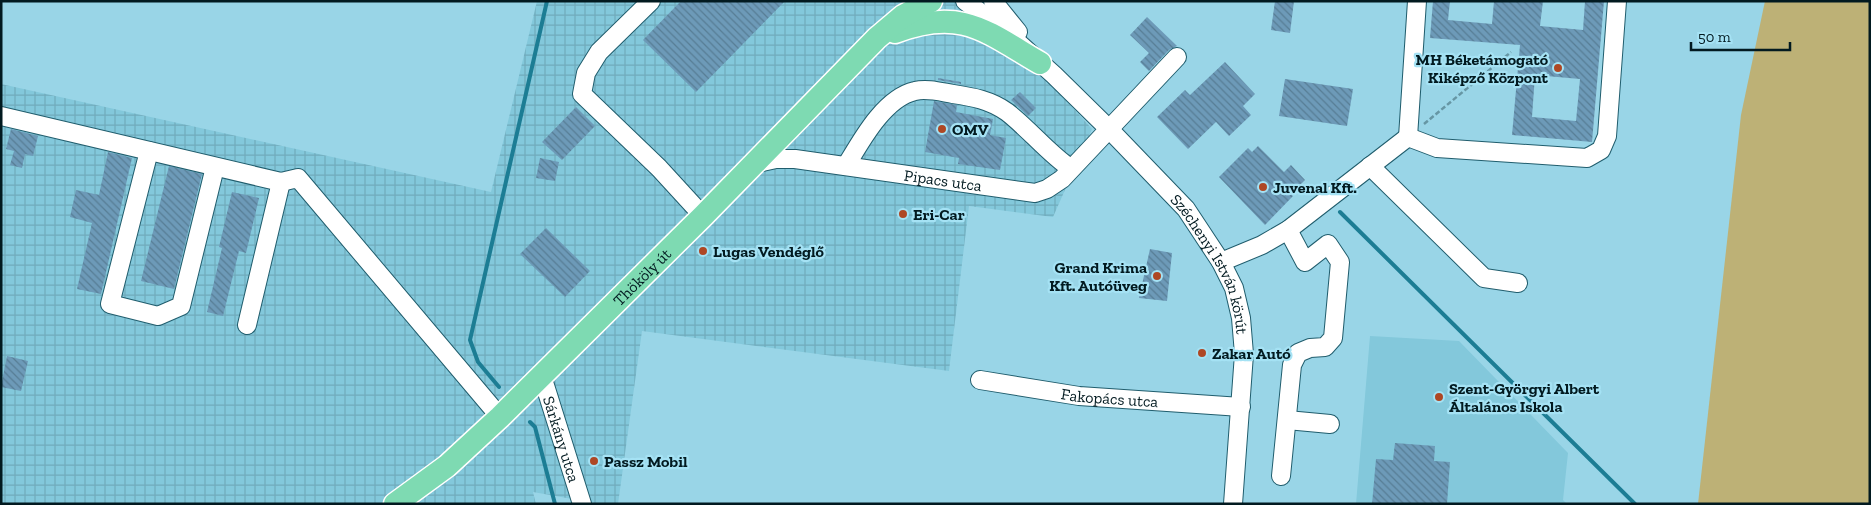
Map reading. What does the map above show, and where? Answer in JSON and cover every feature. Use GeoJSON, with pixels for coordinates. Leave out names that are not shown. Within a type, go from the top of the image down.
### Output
{"type":"FeatureCollection","features":[{"type":"Feature","properties":{"kind":"main road","name":"Thököly út"},"geometry":{"type":"LineString","coordinates":[[877,38],[901,1]]}},
{"type":"Feature","properties":{"kind":"main road","name":"Thököly út"},"geometry":{"type":"LineString","coordinates":[[395,504],[447,466],[500,417],[877,38],[903,16],[931,1]]}},
{"type":"Feature","properties":{"kind":"main road"},"geometry":{"type":"LineString","coordinates":[[877,38],[919,23],[938,21],[961,23],[985,30],[1047,69]]}},
{"type":"Feature","properties":{"kind":"street"},"geometry":{"type":"LineString","coordinates":[[651,1],[599,52],[586,72],[582,94],[659,168],[702,216]]}},
{"type":"Feature","properties":{"kind":"street","name":"Széchenyi István körút"},"geometry":{"type":"LineString","coordinates":[[965,1],[1004,30],[1109,129],[1186,209],[1221,262],[1234,288],[1241,318],[1244,354],[1233,504]]}},
{"type":"Feature","properties":{"kind":"street","name":"Széchenyi István körút"},"geometry":{"type":"LineString","coordinates":[[993,1],[1047,69]]}},
{"type":"Feature","properties":{"kind":"street"},"geometry":{"type":"LineString","coordinates":[[1221,262],[1262,245],[1288,230],[1408,137],[1416,1]]}},
{"type":"Feature","properties":{"kind":"street"},"geometry":{"type":"LineString","coordinates":[[1408,137],[1437,148],[1587,158],[1601,150],[1607,136],[1617,1]]}},
{"type":"Feature","properties":{"kind":"street","name":"Pipacs utca"},"geometry":{"type":"LineString","coordinates":[[753,164],[776,159],[846,166],[1035,193],[1047,189],[1062,179],[1070,168],[1177,57]]}},
{"type":"Feature","properties":{"kind":"street"},"geometry":{"type":"LineString","coordinates":[[846,166],[862,137],[885,110],[900,98],[914,91],[926,90],[975,97],[992,103],[1008,113],[1057,159],[1070,168]]}},
{"type":"Feature","properties":{"kind":"street"},"geometry":{"type":"LineString","coordinates":[[1,116],[281,182],[298,178],[500,417]]}},
{"type":"Feature","properties":{"kind":"street"},"geometry":{"type":"LineString","coordinates":[[149,151],[110,304],[158,316],[181,306],[215,167]]}},
{"type":"Feature","properties":{"kind":"street"},"geometry":{"type":"LineString","coordinates":[[1370,166],[1484,278],[1518,283]]}},
{"type":"Feature","properties":{"kind":"street"},"geometry":{"type":"LineString","coordinates":[[247,325],[281,182]]}},
{"type":"Feature","properties":{"kind":"street"},"geometry":{"type":"LineString","coordinates":[[1281,476],[1292,365],[1298,353],[1310,348],[1325,348],[1333,338],[1340,262],[1328,244],[1305,262],[1288,230]]}},
{"type":"Feature","properties":{"kind":"street","name":"Sárkány utca"},"geometry":{"type":"LineString","coordinates":[[542,376],[582,504]]}},
{"type":"Feature","properties":{"kind":"street","name":"Fakopács utca"},"geometry":{"type":"LineString","coordinates":[[980,380],[1079,396],[1241,407]]}},
{"type":"Feature","properties":{"kind":"street"},"geometry":{"type":"LineString","coordinates":[[1287,420],[1330,424]]}},
{"type":"Feature","properties":{"kind":"path"},"geometry":{"type":"LineString","coordinates":[[1408,137],[1511,52]]}},
{"type":"Feature","properties":{"kind":"shaded area"},"geometry":{"type":"Polygon","coordinates":[[[537,1],[976,1],[1092,129],[1053,217],[969,206],[949,371],[642,331],[618,504],[600,504],[533,492],[536,504],[1,504],[1,84],[491,192],[537,1]]]}},
{"type":"Feature","properties":{"kind":"shaded area"},"geometry":{"type":"Polygon","coordinates":[[[1765,1],[1870,1],[1870,504],[1698,504],[1741,115],[1765,1]]]}},
{"type":"Feature","properties":{"kind":"shaded area","name":"Szent-Györgyi Albert Általános Iskola"},"geometry":{"type":"Polygon","coordinates":[[[1370,336],[1459,341],[1568,453],[1563,500],[1567,504],[1356,504],[1370,336]]]}},
{"type":"Feature","properties":{"kind":"building"},"geometry":{"type":"Polygon","coordinates":[[[681,1],[785,1],[696,92],[643,40],[681,1]]]}},
{"type":"Feature","properties":{"kind":"building"},"geometry":{"type":"Polygon","coordinates":[[[1275,1],[1294,1],[1290,33],[1271,30],[1275,1]]]}},
{"type":"Feature","properties":{"kind":"building","name":"MH Béketámogató Kiképző Központ"},"geometry":{"type":"Polygon","coordinates":[[[1433,1],[1450,1],[1448,20],[1492,24],[1494,1],[1543,1],[1540,26],[1583,30],[1585,1],[1604,1],[1592,142],[1512,135],[1520,45],[1430,38],[1433,1]],[[1535,75],[1532,117],[1576,121],[1580,79],[1535,75]]]}},
{"type":"Feature","properties":{"kind":"building"},"geometry":{"type":"Polygon","coordinates":[[[1147,17],[1177,46],[1169,50],[1149,71],[1140,62],[1149,53],[1130,35],[1147,17]]]}},
{"type":"Feature","properties":{"kind":"building"},"geometry":{"type":"Polygon","coordinates":[[[1225,62],[1255,94],[1243,106],[1251,115],[1229,136],[1216,122],[1188,149],[1157,117],[1185,90],[1190,95],[1225,62]]]}},
{"type":"Feature","properties":{"kind":"building"},"geometry":{"type":"Polygon","coordinates":[[[938,78],[961,82],[961,84],[938,80],[938,78]]]}},
{"type":"Feature","properties":{"kind":"building"},"geometry":{"type":"Polygon","coordinates":[[[1285,79],[1353,89],[1347,126],[1279,116],[1285,79]]]}},
{"type":"Feature","properties":{"kind":"building"},"geometry":{"type":"Polygon","coordinates":[[[1020,92],[1036,108],[1028,116],[1011,100],[1020,92]]]}},
{"type":"Feature","properties":{"kind":"building"},"geometry":{"type":"Polygon","coordinates":[[[934,101],[957,105],[956,112],[993,119],[990,135],[1006,138],[1000,170],[958,164],[959,158],[925,152],[934,101]]]}},
{"type":"Feature","properties":{"kind":"building"},"geometry":{"type":"Polygon","coordinates":[[[576,107],[595,126],[562,160],[542,142],[576,107]]]}},
{"type":"Feature","properties":{"kind":"building"},"geometry":{"type":"Polygon","coordinates":[[[11,129],[38,136],[33,156],[25,154],[22,168],[10,165],[14,151],[6,149],[11,129]]]}},
{"type":"Feature","properties":{"kind":"building","name":"Juvenal Kft."},"geometry":{"type":"Polygon","coordinates":[[[1258,146],[1284,172],[1291,165],[1305,180],[1291,194],[1293,196],[1265,225],[1219,177],[1248,148],[1252,152],[1258,146]]]}},
{"type":"Feature","properties":{"kind":"building"},"geometry":{"type":"Polygon","coordinates":[[[108,152],[132,158],[101,294],[77,289],[92,223],[70,217],[76,190],[99,195],[108,152]]]}},
{"type":"Feature","properties":{"kind":"building"},"geometry":{"type":"Polygon","coordinates":[[[540,158],[559,162],[555,181],[536,178],[540,158]]]}},
{"type":"Feature","properties":{"kind":"building"},"geometry":{"type":"Polygon","coordinates":[[[169,166],[202,174],[174,289],[141,281],[169,166]]]}},
{"type":"Feature","properties":{"kind":"building"},"geometry":{"type":"Polygon","coordinates":[[[232,192],[259,198],[246,253],[239,251],[223,316],[207,312],[222,248],[219,247],[232,192]]]}},
{"type":"Feature","properties":{"kind":"building"},"geometry":{"type":"Polygon","coordinates":[[[546,228],[590,271],[565,297],[520,254],[546,228]]]}},
{"type":"Feature","properties":{"kind":"building","name":"Grand Krima Kft. Autóüveg"},"geometry":{"type":"Polygon","coordinates":[[[1150,249],[1172,253],[1167,301],[1139,298],[1150,249]]]}},
{"type":"Feature","properties":{"kind":"building"},"geometry":{"type":"Polygon","coordinates":[[[7,356],[28,361],[21,391],[1,387],[7,356]]]}},
{"type":"Feature","properties":{"kind":"building"},"geometry":{"type":"Polygon","coordinates":[[[1395,443],[1435,446],[1434,461],[1450,462],[1447,504],[1372,504],[1376,459],[1393,460],[1395,443]]]}},
{"type":"Feature","properties":{"kind":"waterway"},"geometry":{"type":"LineString","coordinates":[[499,387],[478,362],[470,340],[547,1]]}},
{"type":"Feature","properties":{"kind":"waterway"},"geometry":{"type":"LineString","coordinates":[[1340,212],[1635,504]]}},
{"type":"Feature","properties":{"kind":"waterway"},"geometry":{"type":"LineString","coordinates":[[530,422],[535,427],[555,504]]}},
{"type":"Feature","properties":{"kind":"place","name":"MH Béketámogató Kiképző Központ"},"geometry":{"type":"Point","coordinates":[1558,68]}},
{"type":"Feature","properties":{"kind":"place","name":"OMV"},"geometry":{"type":"Point","coordinates":[942,129]}},
{"type":"Feature","properties":{"kind":"place","name":"Juvenal Kft."},"geometry":{"type":"Point","coordinates":[1263,187]}},
{"type":"Feature","properties":{"kind":"place","name":"Eri-Car"},"geometry":{"type":"Point","coordinates":[903,214]}},
{"type":"Feature","properties":{"kind":"place","name":"Lugas Vendéglő"},"geometry":{"type":"Point","coordinates":[703,251]}},
{"type":"Feature","properties":{"kind":"place","name":"Grand Krima Kft. Autóüveg"},"geometry":{"type":"Point","coordinates":[1157,276]}},
{"type":"Feature","properties":{"kind":"place","name":"Zakar Autó"},"geometry":{"type":"Point","coordinates":[1202,353]}},
{"type":"Feature","properties":{"kind":"place","name":"Szent-Györgyi Albert Általános Iskola"},"geometry":{"type":"Point","coordinates":[1439,397]}},
{"type":"Feature","properties":{"kind":"place","name":"Passz Mobil"},"geometry":{"type":"Point","coordinates":[594,461]}}]}
